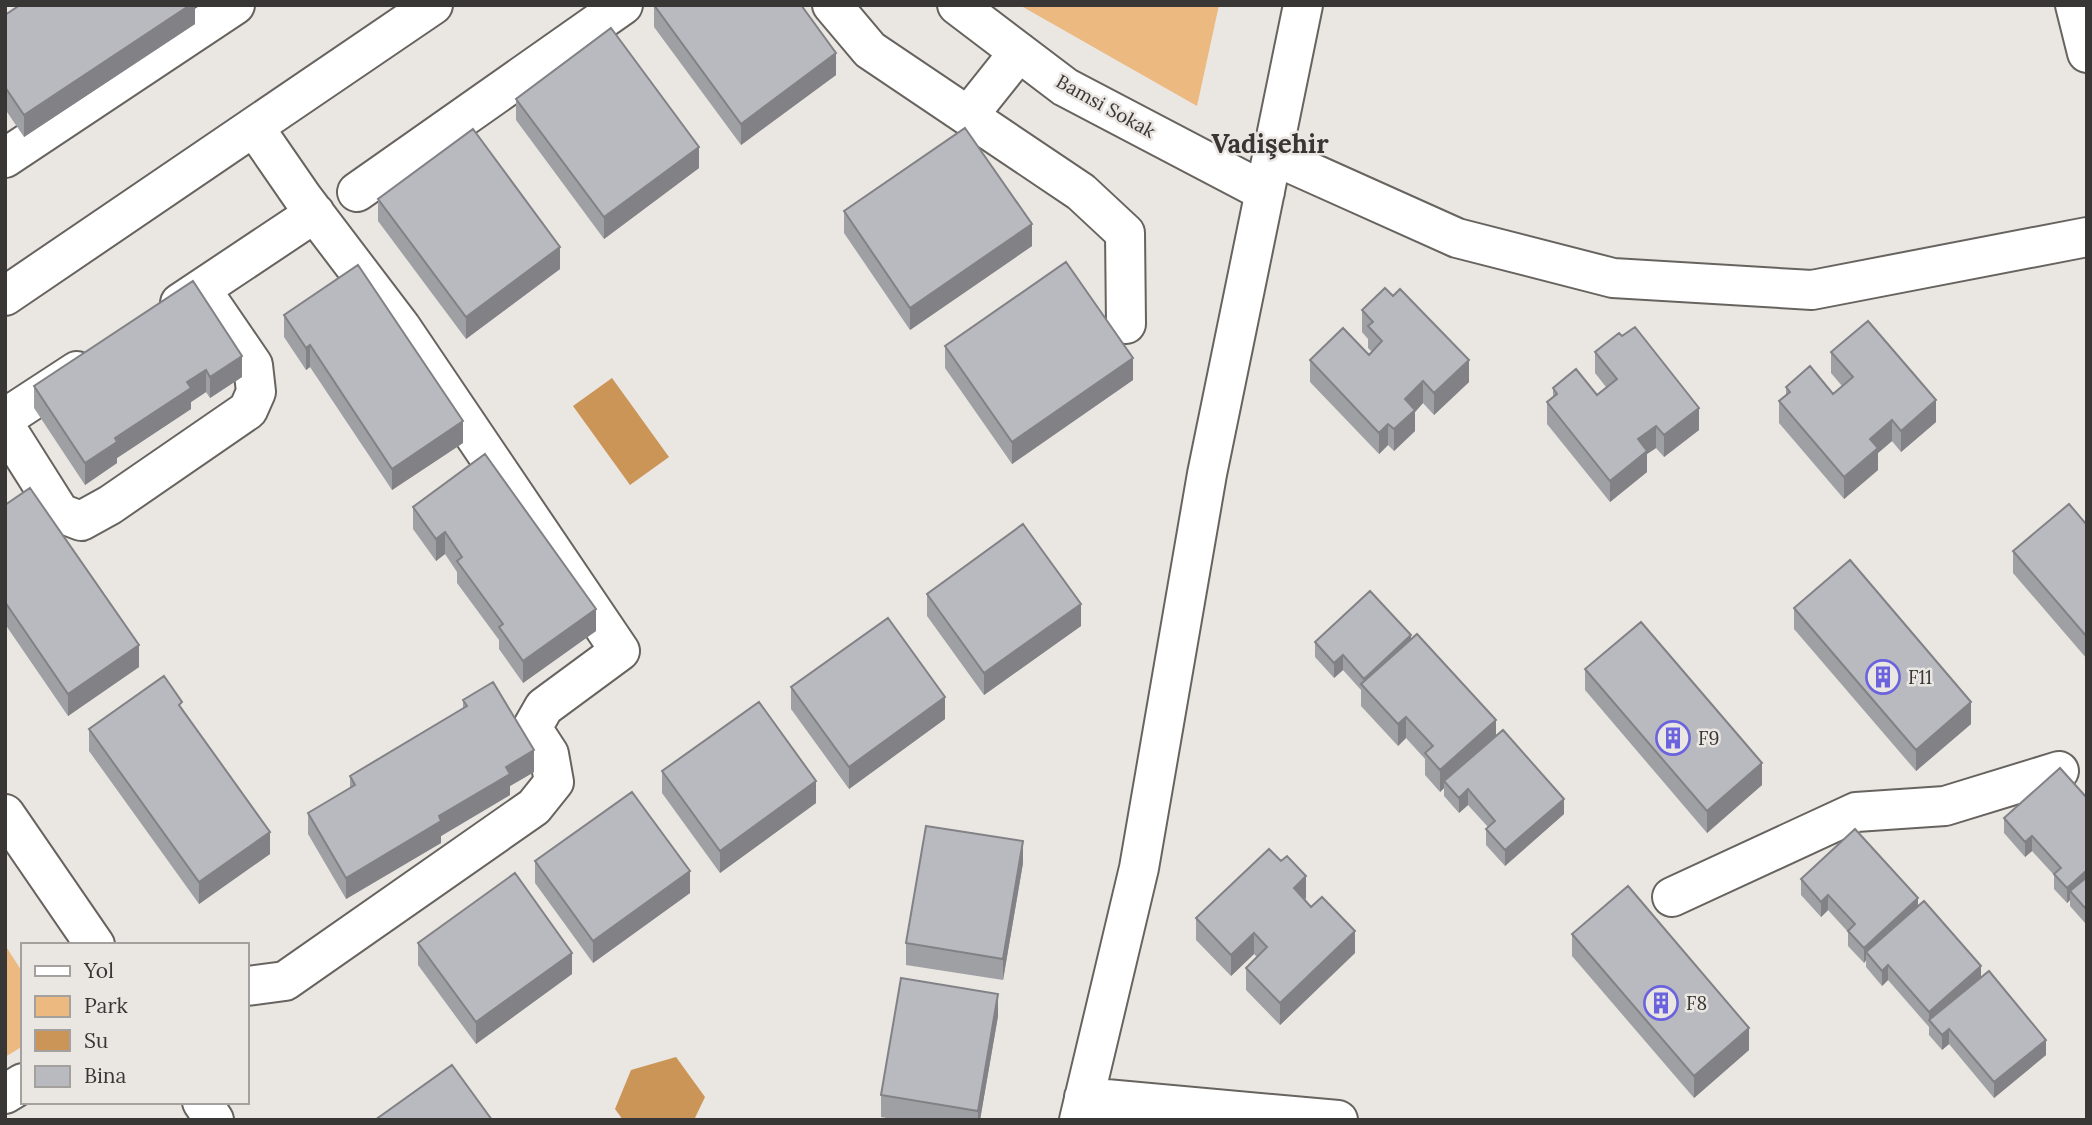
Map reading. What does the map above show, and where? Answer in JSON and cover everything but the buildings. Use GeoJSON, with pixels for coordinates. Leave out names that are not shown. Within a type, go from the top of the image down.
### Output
{"type":"FeatureCollection","features":[{"type":"Feature","properties":{"kind":"street"},"geometry":{"type":"LineString","coordinates":[[5,158],[235,5]]}},
{"type":"Feature","properties":{"kind":"street"},"geometry":{"type":"LineString","coordinates":[[5,296],[433,5]]}},
{"type":"Feature","properties":{"kind":"street"},"geometry":{"type":"LineString","coordinates":[[357,192],[623,5]]}},
{"type":"Feature","properties":{"kind":"street"},"geometry":{"type":"LineString","coordinates":[[832,5],[870,50],[1081,192],[1125,233],[1126,324]]}},
{"type":"Feature","properties":{"kind":"street","name":"Bamsi Sokak"},"geometry":{"type":"LineString","coordinates":[[957,5],[1065,87],[1265,191]]}},
{"type":"Feature","properties":{"kind":"street"},"geometry":{"type":"LineString","coordinates":[[1303,5],[1207,474],[1139,868],[1082,1109],[1338,1120]]}},
{"type":"Feature","properties":{"kind":"street"},"geometry":{"type":"LineString","coordinates":[[2075,5],[2087,53]]}},
{"type":"Feature","properties":{"kind":"street"},"geometry":{"type":"LineString","coordinates":[[968,116],[1019,52]]}},
{"type":"Feature","properties":{"kind":"street"},"geometry":{"type":"LineString","coordinates":[[248,986],[285,981],[534,807],[554,782],[549,754],[532,728],[544,707],[620,651],[401,327],[254,127]]}},
{"type":"Feature","properties":{"kind":"street"},"geometry":{"type":"LineString","coordinates":[[1272,155],[1457,238],[1613,278],[1812,290],[2087,237]]}},
{"type":"Feature","properties":{"kind":"street"},"geometry":{"type":"LineString","coordinates":[[155,319],[316,213]]}},
{"type":"Feature","properties":{"kind":"street"},"geometry":{"type":"LineString","coordinates":[[5,426],[60,513],[81,521],[110,505],[248,410],[256,392],[253,365],[201,289]]}},
{"type":"Feature","properties":{"kind":"street"},"geometry":{"type":"LineString","coordinates":[[5,418],[109,350]]}},
{"type":"Feature","properties":{"kind":"street"},"geometry":{"type":"LineString","coordinates":[[1672,897],[1856,812],[1945,806],[2059,771]]}},
{"type":"Feature","properties":{"kind":"street"},"geometry":{"type":"LineString","coordinates":[[5,814],[94,943]]}},
{"type":"Feature","properties":{"kind":"street"},"geometry":{"type":"LineString","coordinates":[[5,1094],[21,1084]]}},
{"type":"Feature","properties":{"kind":"street"},"geometry":{"type":"LineString","coordinates":[[203,1104],[215,1120]]}},
{"type":"Feature","properties":{"kind":"green space"},"geometry":{"type":"Polygon","coordinates":[[[1021,5],[1219,5],[1197,106],[1023,7],[1021,5]]]}},
{"type":"Feature","properties":{"kind":"green space"},"geometry":{"type":"Polygon","coordinates":[[[5,945],[21,970],[21,1047],[5,1057],[5,945]]]}},
{"type":"Feature","properties":{"kind":"water"},"geometry":{"type":"Polygon","coordinates":[[[612,378],[669,457],[630,485],[573,406],[612,378]]]}},
{"type":"Feature","properties":{"kind":"water"},"geometry":{"type":"Polygon","coordinates":[[[676,1057],[705,1097],[694,1120],[623,1120],[615,1109],[631,1070],[676,1057]]]}},
{"type":"Feature","properties":{"kind":"place","name":"F11"},"geometry":{"type":"Point","coordinates":[1883,677]}},
{"type":"Feature","properties":{"kind":"place","name":"F9"},"geometry":{"type":"Point","coordinates":[1673,738]}},
{"type":"Feature","properties":{"kind":"place","name":"F8"},"geometry":{"type":"Point","coordinates":[1661,1003]}},
{"type":"Feature","properties":{"kind":"district","name":"Vadişehir"},"geometry":{"type":"Point","coordinates":[1270,144]}}]}
